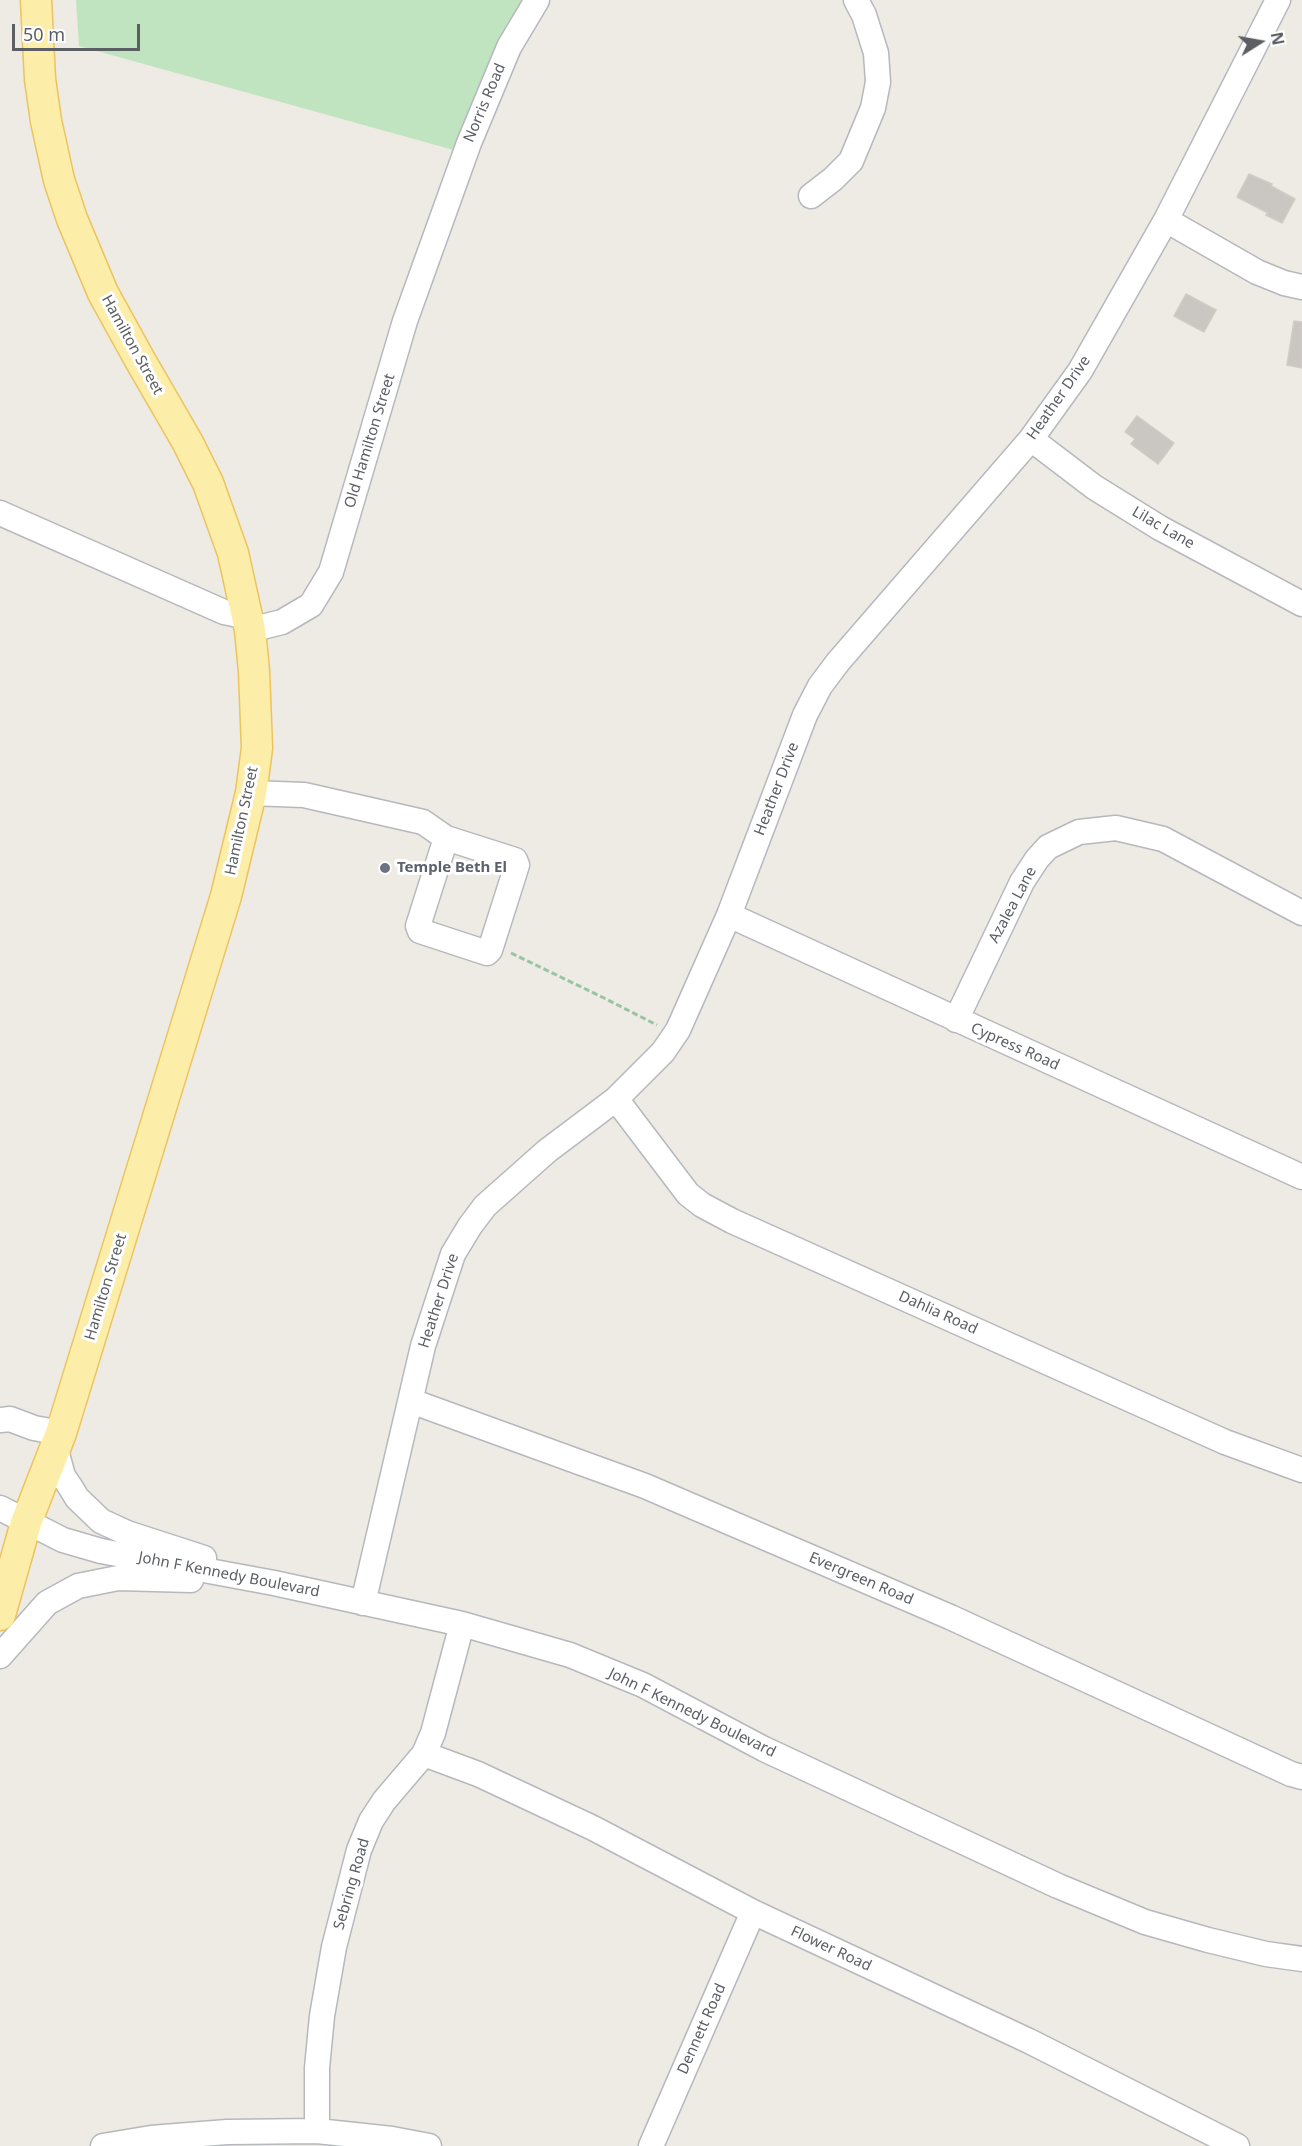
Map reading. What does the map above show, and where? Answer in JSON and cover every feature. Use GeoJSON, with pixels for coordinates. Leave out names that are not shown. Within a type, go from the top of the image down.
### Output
{"type":"FeatureCollection","features":[{"type":"Feature","properties":{"kind":"main road","name":"Hamilton Street"},"geometry":{"type":"LineString","coordinates":[[0,1615],[26,1523],[58,1441],[226,896],[251,793],[257,748],[249,623],[233,553],[208,483],[188,443],[103,293],[72,219],[59,180],[46,121],[40,79],[36,0]]}},
{"type":"Feature","properties":{"kind":"street","name":"Norris Road"},"geometry":{"type":"LineString","coordinates":[[444,212],[469,143],[509,47],[537,0]]}},
{"type":"Feature","properties":{"kind":"street"},"geometry":{"type":"LineString","coordinates":[[811,196],[851,161],[873,108],[878,82],[876,53],[864,15],[856,0]]}},
{"type":"Feature","properties":{"kind":"street","name":"Heather Drive"},"geometry":{"type":"LineString","coordinates":[[363,1603],[423,1346],[453,1254],[485,1206],[547,1150],[616,1099],[663,1052],[678,1030],[729,915],[805,716],[820,686],[838,662],[1031,439],[1080,371],[1166,220],[1278,0]]}},
{"type":"Feature","properties":{"kind":"street","name":"Old Hamilton Street"},"geometry":{"type":"LineString","coordinates":[[249,623],[282,622],[310,605],[323,588],[331,572],[405,321],[444,212]]}},
{"type":"Feature","properties":{"kind":"street"},"geometry":{"type":"LineString","coordinates":[[1166,220],[1257,272],[1302,287]]}},
{"type":"Feature","properties":{"kind":"street","name":"Lilac Lane"},"geometry":{"type":"LineString","coordinates":[[1031,439],[1094,487],[1160,528],[1302,604]]}},
{"type":"Feature","properties":{"kind":"street"},"geometry":{"type":"LineString","coordinates":[[0,513],[249,623]]}},
{"type":"Feature","properties":{"kind":"street"},"geometry":{"type":"LineString","coordinates":[[251,793],[304,795],[423,822],[446,837],[515,860],[517,865],[492,944],[487,953],[420,931],[418,926],[446,837]]}},
{"type":"Feature","properties":{"kind":"street","name":"Azalea Lane"},"geometry":{"type":"LineString","coordinates":[[956,1020],[1022,882],[1037,859],[1048,847],[1079,832],[1116,828],[1163,839],[1302,913]]}},
{"type":"Feature","properties":{"kind":"street","name":"Cypress Road"},"geometry":{"type":"LineString","coordinates":[[729,915],[1302,1177]]}},
{"type":"Feature","properties":{"kind":"street","name":"Dahlia Road"},"geometry":{"type":"LineString","coordinates":[[616,1099],[688,1194],[702,1205],[732,1221],[1225,1442],[1302,1470]]}},
{"type":"Feature","properties":{"kind":"street","name":"Evergreen Road"},"geometry":{"type":"LineString","coordinates":[[411,1401],[645,1486],[950,1617],[1280,1769],[1302,1777]]}},
{"type":"Feature","properties":{"kind":"street"},"geometry":{"type":"LineString","coordinates":[[0,1420],[9,1419],[34,1428],[58,1441],[63,1476],[77,1498],[101,1521],[127,1533],[274,1583]]}},
{"type":"Feature","properties":{"kind":"street","name":"John F Kennedy Boulevard"},"geometry":{"type":"LineString","coordinates":[[0,1508],[63,1540],[101,1551],[274,1583],[462,1624],[570,1655],[643,1685],[764,1749],[1058,1886],[1145,1922],[1243,1949],[1302,1959]]}},
{"type":"Feature","properties":{"kind":"street"},"geometry":{"type":"LineString","coordinates":[[0,1656],[47,1603],[78,1586],[118,1578],[274,1583]]}},
{"type":"Feature","properties":{"kind":"street","name":"Sebring Road"},"geometry":{"type":"LineString","coordinates":[[317,2131],[317,2068],[322,2016],[334,1947],[359,1850],[371,1821],[424,1754],[433,1733],[462,1624]]}},
{"type":"Feature","properties":{"kind":"street","name":"Flower Road"},"geometry":{"type":"LineString","coordinates":[[424,1754],[478,1774],[593,1828],[753,1912],[1029,2041],[1237,2146]]}},
{"type":"Feature","properties":{"kind":"street","name":"Dennett Road"},"geometry":{"type":"LineString","coordinates":[[651,2146],[753,1912]]}},
{"type":"Feature","properties":{"kind":"street"},"geometry":{"type":"LineString","coordinates":[[103,2146],[151,2138],[227,2132],[317,2131],[391,2143],[429,2146]]}},
{"type":"Feature","properties":{"kind":"path"},"geometry":{"type":"LineString","coordinates":[[492,944],[657,1025]]}},
{"type":"Feature","properties":{"kind":"green space"},"geometry":{"type":"Polygon","coordinates":[[[76,0],[545,0],[468,154],[79,46],[76,0]]]}},
{"type":"Feature","properties":{"kind":"building"},"geometry":{"type":"Polygon","coordinates":[[[1249,174],[1272,184],[1271,186],[1295,199],[1282,223],[1237,197],[1249,174]]]}},
{"type":"Feature","properties":{"kind":"building"},"geometry":{"type":"Polygon","coordinates":[[[1186,294],[1216,310],[1204,332],[1174,316],[1186,294]]]}},
{"type":"Feature","properties":{"kind":"building"},"geometry":{"type":"Polygon","coordinates":[[[1294,321],[1302,322],[1302,368],[1287,365],[1294,321]]]}},
{"type":"Feature","properties":{"kind":"building"},"geometry":{"type":"Polygon","coordinates":[[[1137,416],[1174,443],[1158,464],[1131,444],[1135,439],[1125,432],[1137,416]]]}},
{"type":"Feature","properties":{"kind":"place","name":"Temple Beth El"},"geometry":{"type":"Point","coordinates":[385,868]}}]}
